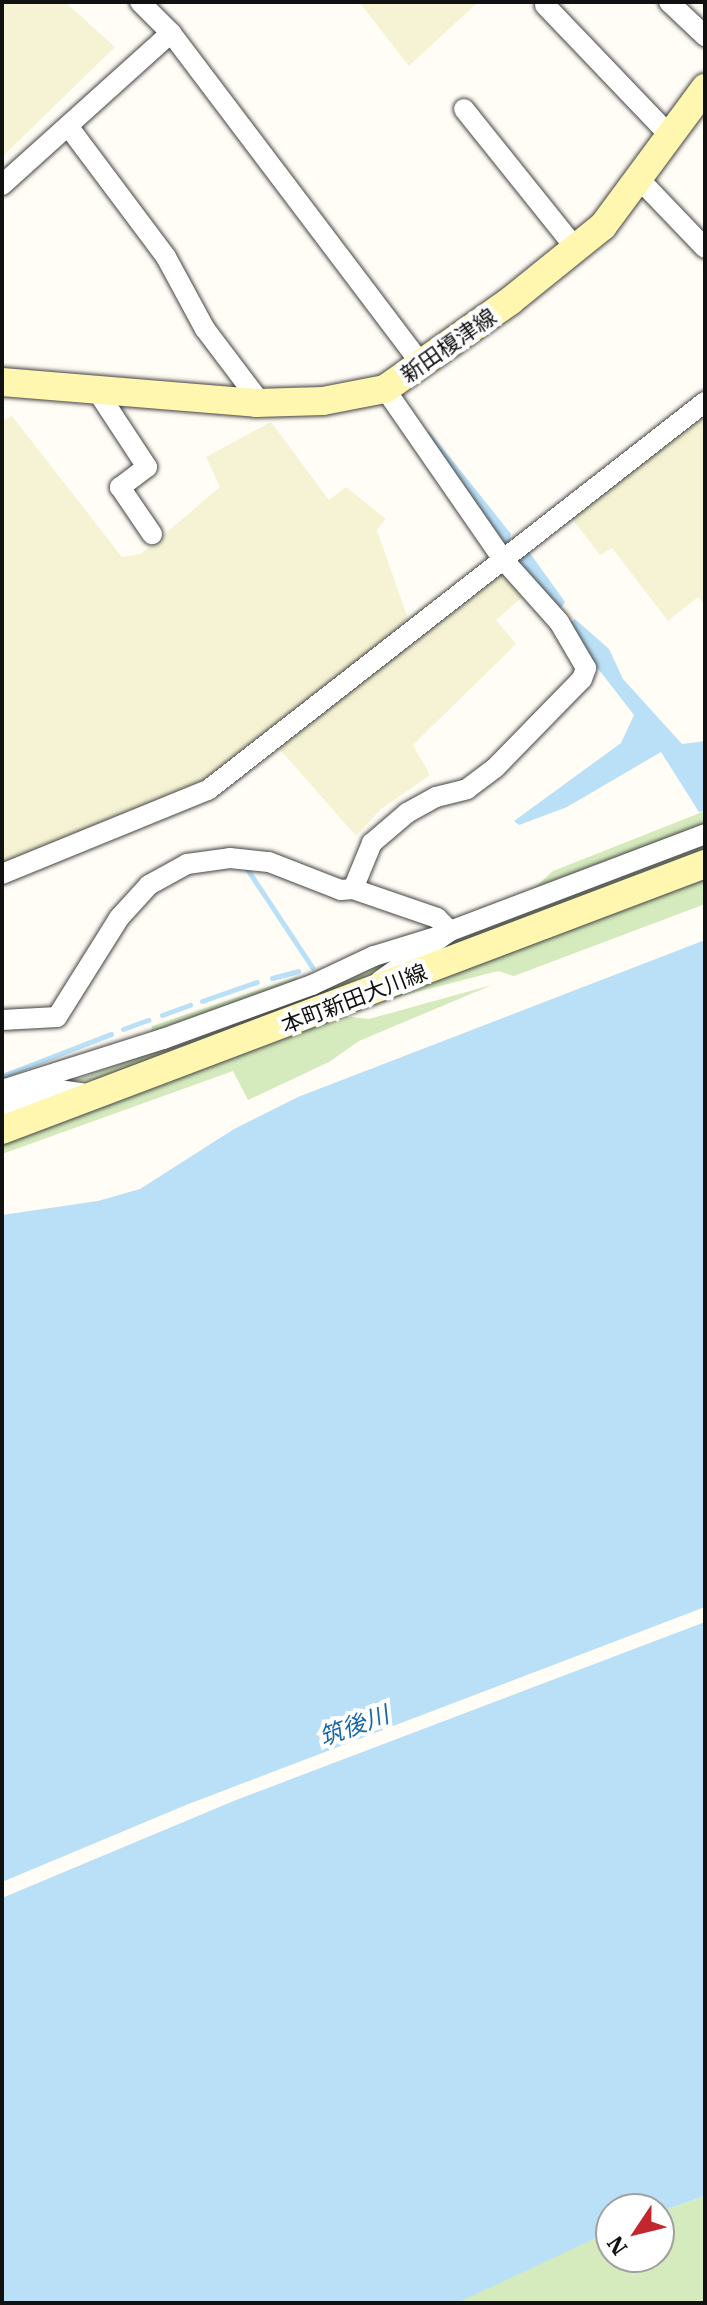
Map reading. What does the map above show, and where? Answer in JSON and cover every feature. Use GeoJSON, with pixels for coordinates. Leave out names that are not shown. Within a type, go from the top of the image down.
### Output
{"type":"FeatureCollection","features":[{"type":"Feature","properties":{"kind":"main road","name":"新田榎津線"},"geometry":{"type":"LineString","coordinates":[[2,382],[261,403],[334,400],[385,389],[423,366],[576,249],[640,180],[705,88]]}},
{"type":"Feature","properties":{"kind":"main road","name":"本町新田大川線"},"geometry":{"type":"LineString","coordinates":[[2,1130],[705,864]]}},
{"type":"Feature","properties":{"kind":"street"},"geometry":{"type":"LineString","coordinates":[[140,2],[171,33],[423,366]]}},
{"type":"Feature","properties":{"kind":"street"},"geometry":{"type":"LineString","coordinates":[[669,2],[705,36]]}},
{"type":"Feature","properties":{"kind":"street"},"geometry":{"type":"LineString","coordinates":[[545,5],[672,138]]}},
{"type":"Feature","properties":{"kind":"street"},"geometry":{"type":"LineString","coordinates":[[2,185],[171,33]]}},
{"type":"Feature","properties":{"kind":"street"},"geometry":{"type":"LineString","coordinates":[[464,109],[576,249]]}},
{"type":"Feature","properties":{"kind":"street"},"geometry":{"type":"LineString","coordinates":[[68,126],[166,257],[205,329],[261,403]]}},
{"type":"Feature","properties":{"kind":"street"},"geometry":{"type":"LineString","coordinates":[[640,180],[705,248]]}},
{"type":"Feature","properties":{"kind":"street"},"geometry":{"type":"LineString","coordinates":[[353,889],[372,843],[407,813],[436,797],[467,789],[495,768],[582,679],[586,668],[559,622],[502,558],[385,389]]}},
{"type":"Feature","properties":{"kind":"street"},"geometry":{"type":"LineString","coordinates":[[97,391],[147,467],[120,487],[152,534]]}},
{"type":"Feature","properties":{"kind":"street"},"geometry":{"type":"LineString","coordinates":[[2,874],[208,790],[705,402]]}},
{"type":"Feature","properties":{"kind":"street"},"geometry":{"type":"LineString","coordinates":[[2,1090],[163,1039],[312,985],[374,956],[442,935],[705,834]]}},
{"type":"Feature","properties":{"kind":"street"},"geometry":{"type":"LineString","coordinates":[[2,1020],[57,1017],[119,918],[149,885],[187,864],[230,858],[269,862],[341,890],[353,889],[437,918],[442,935]]}},
{"type":"Feature","properties":{"kind":"street"},"geometry":{"type":"LineString","coordinates":[[373,991],[383,976],[442,935]]}},
{"type":"Feature","properties":{"kind":"street"},"geometry":{"type":"LineString","coordinates":[[2,1105],[59,1090],[94,1095]]}},
{"type":"Feature","properties":{"kind":"shaded area"},"geometry":{"type":"Polygon","coordinates":[[[2,2],[65,2],[115,47],[2,157],[2,2]]]}},
{"type":"Feature","properties":{"kind":"shaded area"},"geometry":{"type":"Polygon","coordinates":[[[359,2],[478,2],[409,66],[359,2]]]}},
{"type":"Feature","properties":{"kind":"shaded area"},"geometry":{"type":"Polygon","coordinates":[[[705,407],[705,605],[698,597],[668,621],[612,548],[600,555],[568,513],[705,407]]]}},
{"type":"Feature","properties":{"kind":"shaded area"},"geometry":{"type":"Polygon","coordinates":[[[12,416],[122,557],[141,554],[220,487],[206,457],[271,422],[329,500],[346,487],[386,519],[377,530],[408,619],[495,556],[525,595],[496,620],[516,644],[413,745],[430,775],[381,809],[356,836],[269,737],[214,776],[3,864],[2,421],[12,416]]]}},
{"type":"Feature","properties":{"kind":"green space"},"geometry":{"type":"Polygon","coordinates":[[[705,811],[705,827],[523,898],[553,871],[705,811]]]}},
{"type":"Feature","properties":{"kind":"green space"},"geometry":{"type":"Polygon","coordinates":[[[705,844],[705,856],[396,975],[436,945],[705,844]]]}},
{"type":"Feature","properties":{"kind":"green space"},"geometry":{"type":"Polygon","coordinates":[[[705,877],[705,904],[514,976],[498,971],[386,1000],[705,877]]]}},
{"type":"Feature","properties":{"kind":"green space"},"geometry":{"type":"Polygon","coordinates":[[[413,950],[353,990],[103,1079],[70,1082],[339,985],[375,962],[413,950]]]}},
{"type":"Feature","properties":{"kind":"green space"},"geometry":{"type":"Polygon","coordinates":[[[297,977],[296,985],[151,1035],[152,1026],[297,977]]]}},
{"type":"Feature","properties":{"kind":"green space"},"geometry":{"type":"Polygon","coordinates":[[[492,985],[359,1041],[329,1062],[248,1100],[233,1071],[2,1154],[2,1140],[335,1015],[369,1019],[492,985]]]}},
{"type":"Feature","properties":{"kind":"green space"},"geometry":{"type":"Polygon","coordinates":[[[705,2196],[705,2303],[297,2303],[498,2282],[595,2238],[595,2273],[675,2273],[675,2206],[705,2196]]]}},
{"type":"Feature","properties":{"kind":"water"},"geometry":{"type":"Polygon","coordinates":[[[429,431],[511,534],[509,542],[497,545],[418,439],[429,431]]]}},
{"type":"Feature","properties":{"kind":"water"},"geometry":{"type":"Polygon","coordinates":[[[527,549],[565,602],[558,613],[511,559],[527,549]]]}},
{"type":"Feature","properties":{"kind":"water"},"geometry":{"type":"Polygon","coordinates":[[[575,619],[609,649],[623,679],[682,744],[705,741],[705,811],[699,812],[661,752],[567,807],[519,825],[514,821],[621,743],[634,715],[582,648],[570,623],[575,619]]]}},
{"type":"Feature","properties":{"kind":"water","name":"筑後川"},"geometry":{"type":"Polygon","coordinates":[[[705,940],[705,2196],[675,2206],[675,2193],[595,2193],[595,2238],[457,2303],[2,2303],[2,1215],[98,1201],[140,1189],[234,1129],[298,1097],[705,940]]]}},
{"type":"Feature","properties":{"kind":"pier"},"geometry":{"type":"Polygon","coordinates":[[[705,1607],[705,1622],[236,1800],[2,1898],[2,1882],[186,1805],[705,1607]]]}},
{"type":"Feature","properties":{"kind":"waterway"},"geometry":{"type":"LineString","coordinates":[[247,869],[312,967]]}},
{"type":"Feature","properties":{"kind":"waterway"},"geometry":{"type":"LineString","coordinates":[[272,978],[298,971]]}},
{"type":"Feature","properties":{"kind":"waterway"},"geometry":{"type":"LineString","coordinates":[[202,1001],[257,982]]}},
{"type":"Feature","properties":{"kind":"waterway"},"geometry":{"type":"LineString","coordinates":[[162,1015],[190,1005]]}},
{"type":"Feature","properties":{"kind":"waterway"},"geometry":{"type":"LineString","coordinates":[[123,1029],[148,1020]]}},
{"type":"Feature","properties":{"kind":"waterway"},"geometry":{"type":"LineString","coordinates":[[2,1076],[111,1034]]}}]}
